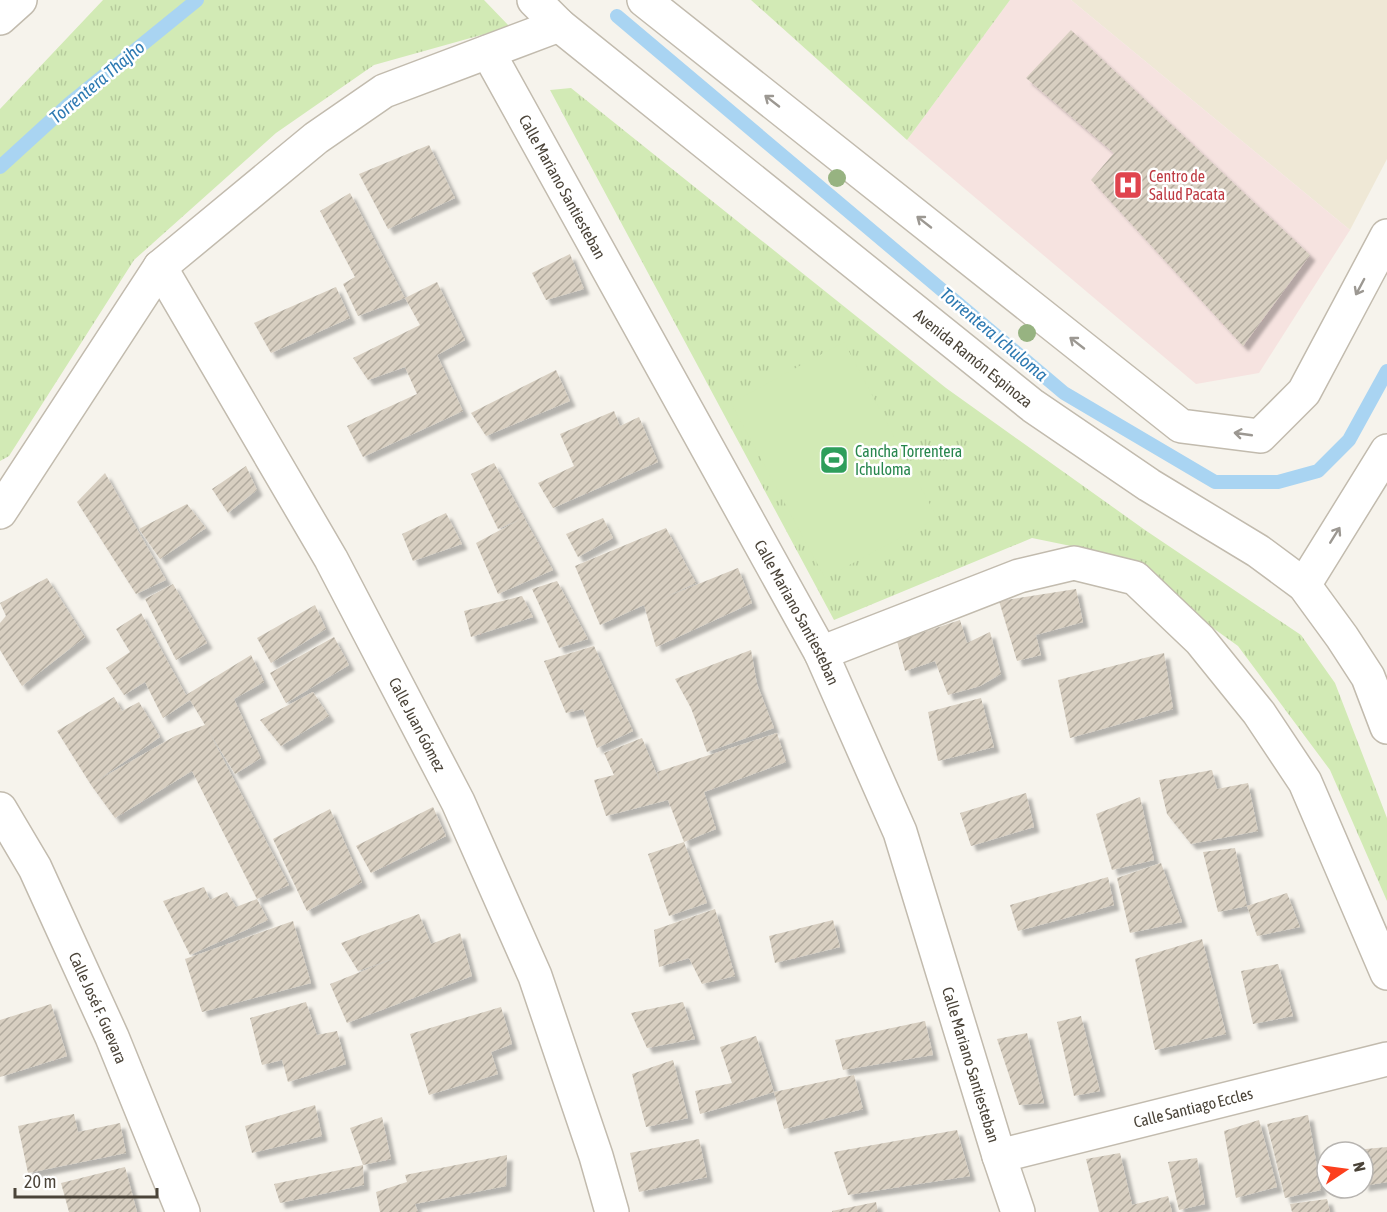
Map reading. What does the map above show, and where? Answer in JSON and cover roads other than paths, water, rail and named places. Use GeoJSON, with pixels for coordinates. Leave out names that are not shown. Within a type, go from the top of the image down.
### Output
{"type":"FeatureCollection","features":[{"type":"Feature","properties":{"kind":"street"},"geometry":{"type":"LineString","coordinates":[[0,18],[20,0]]}},
{"type":"Feature","properties":{"kind":"street","name":"Avenida Ramón Espinoza"},"geometry":{"type":"LineString","coordinates":[[534,0],[559,26],[1033,406],[1149,485],[1258,551],[1304,585],[1368,676],[1387,727]]}},
{"type":"Feature","properties":{"kind":"street"},"geometry":{"type":"LineString","coordinates":[[644,0],[1181,426],[1260,436],[1304,392],[1387,236]]}},
{"type":"Feature","properties":{"kind":"street"},"geometry":{"type":"LineString","coordinates":[[0,512],[160,267],[316,138],[384,91],[559,26]]}},
{"type":"Feature","properties":{"kind":"street","name":"Calle Mariano Santiesteban"},"geometry":{"type":"LineString","coordinates":[[488,52],[821,653],[900,832],[1018,1212]]}},
{"type":"Feature","properties":{"kind":"street","name":"Calle Juan Gómez"},"geometry":{"type":"LineString","coordinates":[[160,267],[332,559],[458,802],[535,976],[596,1156],[612,1212]]}},
{"type":"Feature","properties":{"kind":"street"},"geometry":{"type":"LineString","coordinates":[[1304,585],[1387,451]]}},
{"type":"Feature","properties":{"kind":"street"},"geometry":{"type":"LineString","coordinates":[[821,653],[1019,576],[1074,564],[1135,578],[1200,640],[1259,713],[1305,782],[1387,973]]}},
{"type":"Feature","properties":{"kind":"street","name":"Calle José F. Guevara"},"geometry":{"type":"LineString","coordinates":[[0,809],[35,868],[112,1037],[183,1212]]}},
{"type":"Feature","properties":{"kind":"street","name":"Calle Santiago Eccles"},"geometry":{"type":"LineString","coordinates":[[999,1156],[1387,1059]]}},
{"type":"Feature","properties":{"kind":"waterway","name":"Torrentera Thajho"},"geometry":{"type":"LineString","coordinates":[[0,167],[69,104],[197,0]]}},
{"type":"Feature","properties":{"kind":"waterway","name":"Torrentera Ichuloma"},"geometry":{"type":"LineString","coordinates":[[617,16],[1064,393],[1215,482],[1278,482],[1318,471],[1349,440],[1387,371]]}},
{"type":"Feature","properties":{"kind":"place","name":"Centro de Salud Pacata"},"geometry":{"type":"Point","coordinates":[1128,185]}},
{"type":"Feature","properties":{"kind":"place","name":"Cancha Torrentera Ichuloma"},"geometry":{"type":"Point","coordinates":[834,460]}}]}
